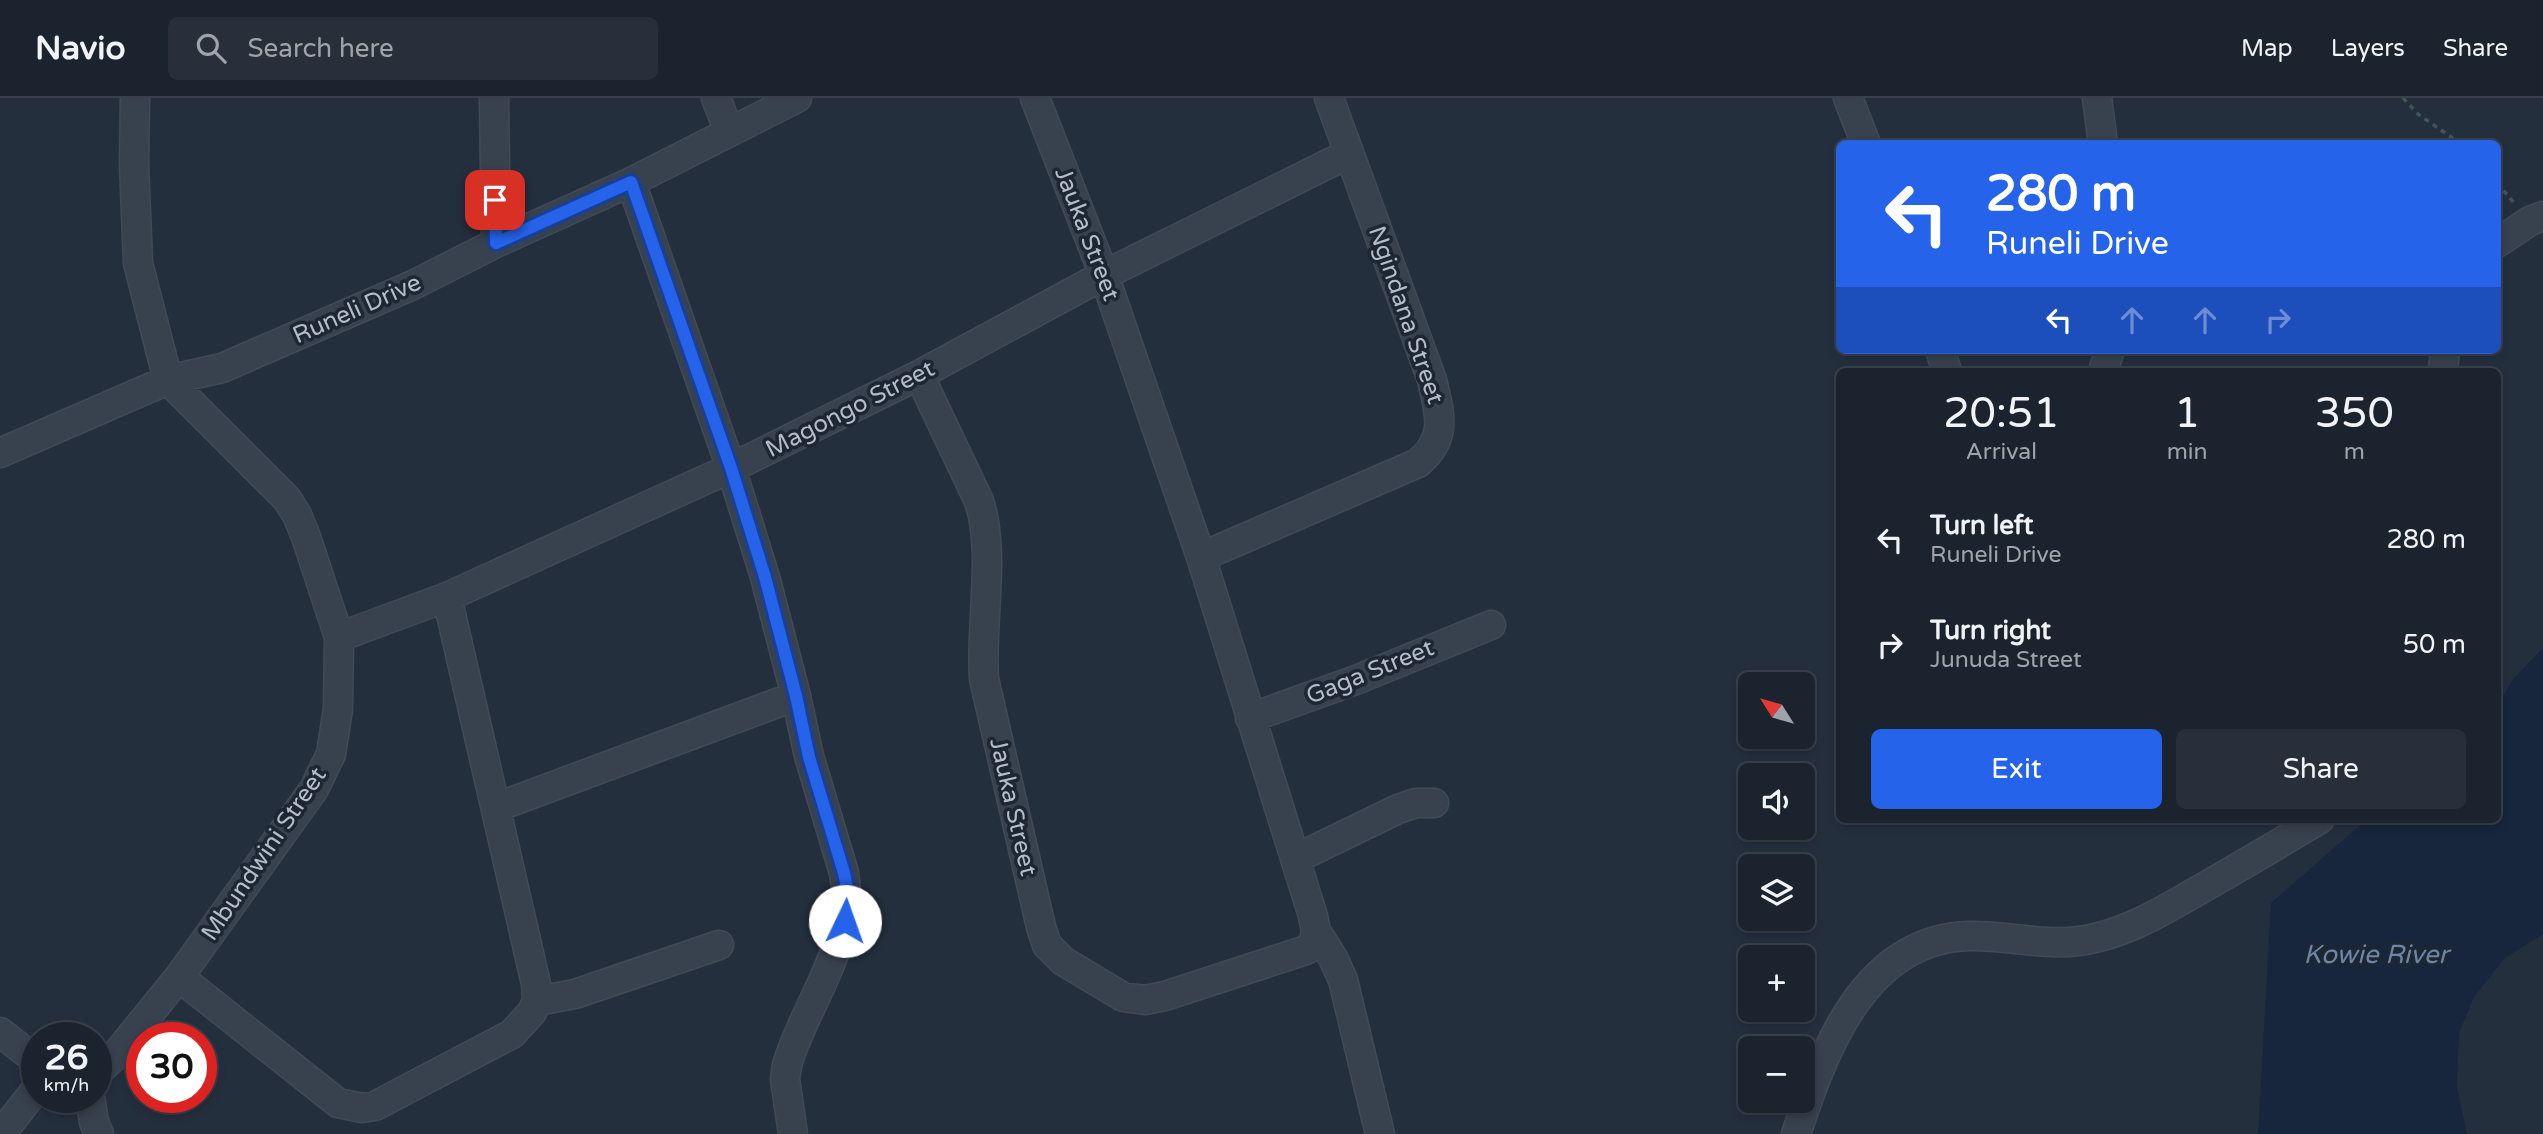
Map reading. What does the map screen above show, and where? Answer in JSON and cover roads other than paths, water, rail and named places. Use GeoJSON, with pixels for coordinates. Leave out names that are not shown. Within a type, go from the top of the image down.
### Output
{"type":"FeatureCollection","features":[{"type":"Feature","properties":{"kind":"street"},"geometry":{"type":"LineString","coordinates":[[0,453],[168,380],[138,264],[134,164],[135,98]]}},
{"type":"Feature","properties":{"kind":"street"},"geometry":{"type":"LineString","coordinates":[[494,98],[496,243]]}},
{"type":"Feature","properties":{"kind":"street"},"geometry":{"type":"LineString","coordinates":[[716,98],[729,132]]}},
{"type":"Feature","properties":{"kind":"street","name":"Runeli Drive"},"geometry":{"type":"LineString","coordinates":[[168,380],[199,374],[244,359],[413,285],[496,243],[631,182],[797,98]]}},
{"type":"Feature","properties":{"kind":"street","name":"Jauka Street"},"geometry":{"type":"LineString","coordinates":[[1035,98],[1104,275],[1201,557],[1316,931],[1343,980],[1380,1134]]}},
{"type":"Feature","properties":{"kind":"street","name":"Ngindana Street"},"geometry":{"type":"LineString","coordinates":[[1201,557],[1418,463],[1433,448],[1437,439],[1440,415],[1433,380],[1329,98]]}},
{"type":"Feature","properties":{"kind":"street"},"geometry":{"type":"LineString","coordinates":[[1848,98],[1864,140]]}},
{"type":"Feature","properties":{"kind":"street"},"geometry":{"type":"LineString","coordinates":[[2097,98],[2102,140]]}},
{"type":"Feature","properties":{"kind":"street","name":"Magongo Street"},"geometry":{"type":"LineString","coordinates":[[339,637],[447,597],[731,468],[919,375],[1104,275],[1348,154]]}},
{"type":"Feature","properties":{"kind":"street"},"geometry":{"type":"LineString","coordinates":[[631,182],[731,468],[775,613],[809,757],[848,893],[840,940],[787,1065],[785,1079],[793,1134]]}},
{"type":"Feature","properties":{"kind":"street"},"geometry":{"type":"LineString","coordinates":[[2501,240],[2530,221],[2543,216]]}},
{"type":"Feature","properties":{"kind":"street","name":"Jauka Street"},"geometry":{"type":"LineString","coordinates":[[919,375],[979,501],[986,522],[982,647],[984,679],[1038,914],[1048,945],[1073,969],[1123,997],[1145,1000],[1165,996],[1306,950],[1313,945],[1316,931]]}},
{"type":"Feature","properties":{"kind":"street","name":"Mbundwini Street"},"geometry":{"type":"LineString","coordinates":[[112,1059],[179,977],[314,789],[335,739],[338,709],[339,637],[297,515],[287,499],[168,380]]}},
{"type":"Feature","properties":{"kind":"street"},"geometry":{"type":"LineString","coordinates":[[179,977],[338,1103],[362,1108],[375,1106],[512,1034],[524,1023],[537,1001],[536,984],[447,597]]}},
{"type":"Feature","properties":{"kind":"street","name":"Gaga Street"},"geometry":{"type":"LineString","coordinates":[[1250,718],[1491,625]]}},
{"type":"Feature","properties":{"kind":"street"},"geometry":{"type":"LineString","coordinates":[[497,807],[796,696]]}},
{"type":"Feature","properties":{"kind":"street"},"geometry":{"type":"LineString","coordinates":[[1295,859],[1398,809],[1416,803],[1434,803]]}},
{"type":"Feature","properties":{"kind":"street"},"geometry":{"type":"LineString","coordinates":[[1796,1134],[1837,1030],[1876,976],[1900,957],[1941,938],[1982,936],[2063,944],[2130,929],[2313,823]]}},
{"type":"Feature","properties":{"kind":"street"},"geometry":{"type":"LineString","coordinates":[[537,1001],[575,994],[719,945]]}},
{"type":"Feature","properties":{"kind":"street"},"geometry":{"type":"LineString","coordinates":[[0,1032],[21,1048]]}},
{"type":"Feature","properties":{"kind":"street"},"geometry":{"type":"LineString","coordinates":[[1,1134],[21,1108]]}},
{"type":"Feature","properties":{"kind":"street"},"geometry":{"type":"LineString","coordinates":[[93,1113],[99,1134]]}},
{"type":"Feature","properties":{"kind":"water","name":"Kowie River"},"geometry":{"type":"Polygon","coordinates":[[[2543,648],[2543,934],[2505,958],[2474,997],[2459,1033],[2457,1087],[2467,1134],[2258,1134],[2271,903],[2362,823],[2501,823],[2501,699],[2513,679],[2543,648]]]}}]}
